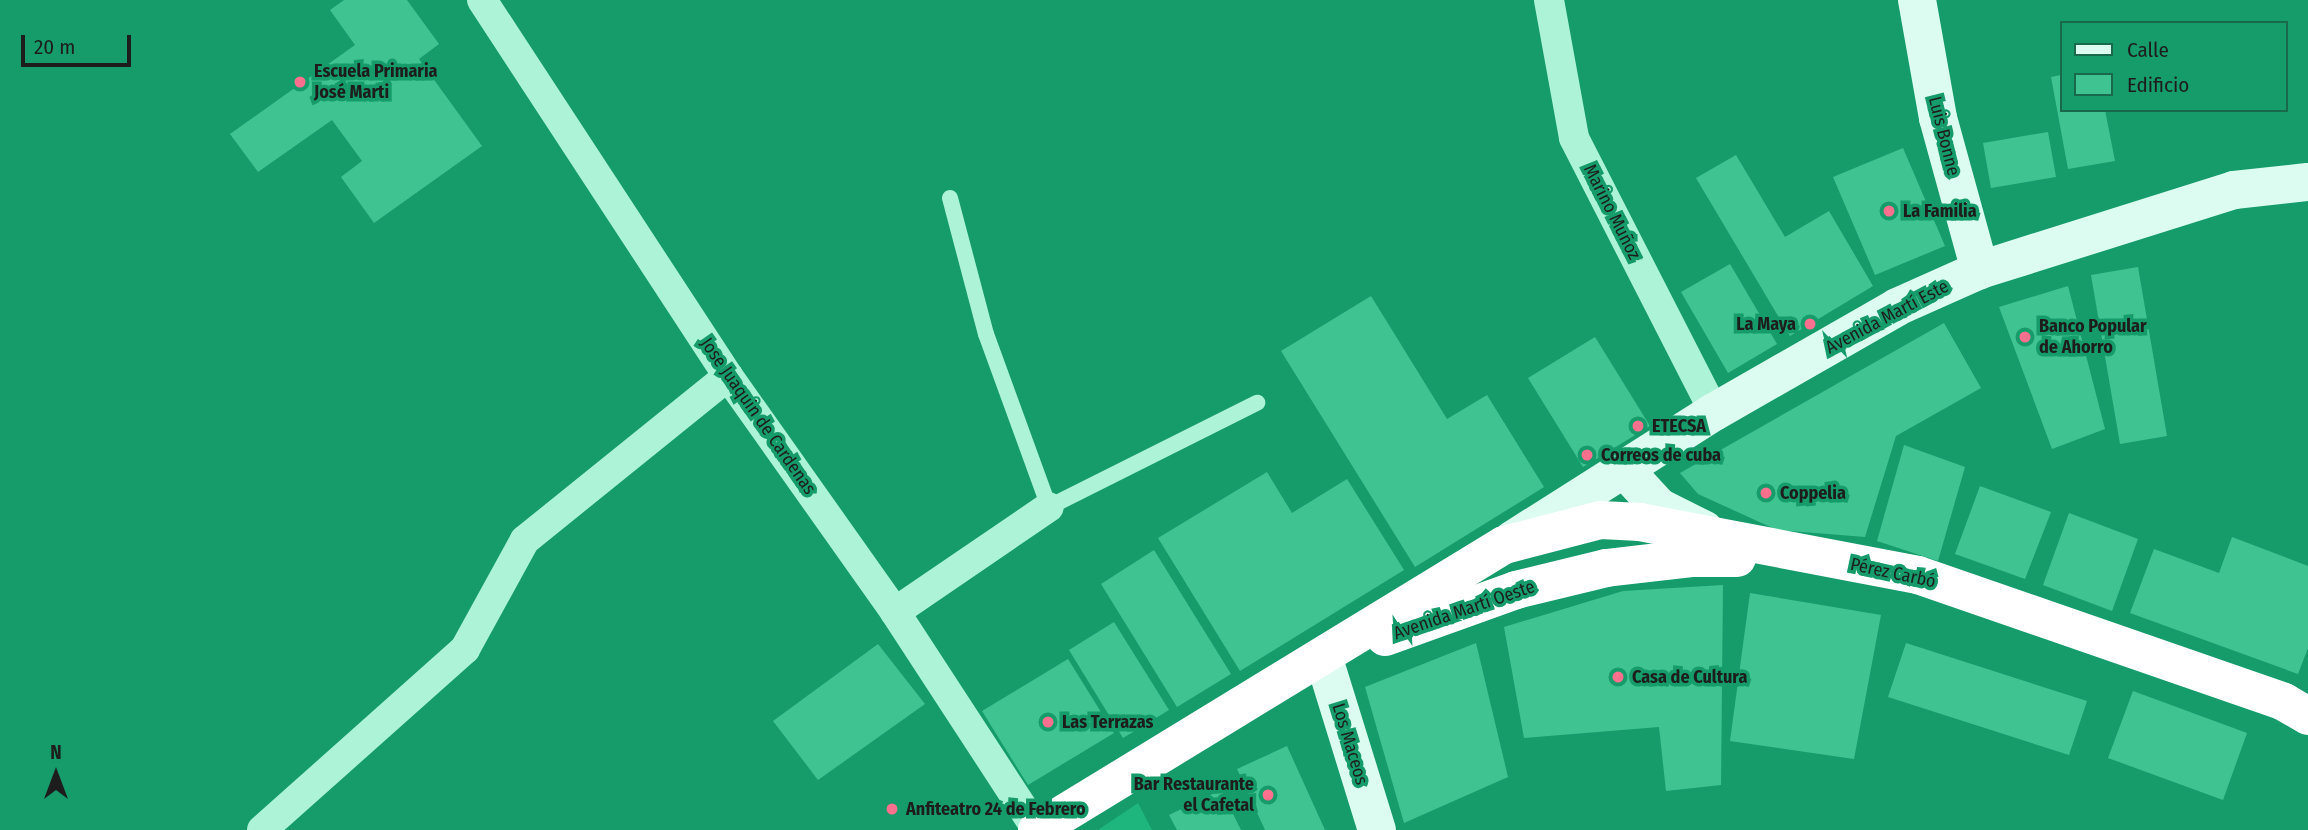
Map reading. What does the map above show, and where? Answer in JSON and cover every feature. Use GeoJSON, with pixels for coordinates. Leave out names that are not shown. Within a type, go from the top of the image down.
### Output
{"type":"FeatureCollection","features":[{"type":"Feature","properties":{"kind":"highway","name":"Pérez Carbó"},"geometry":{"type":"LineString","coordinates":[[1504,545],[1601,520],[1722,538],[1816,558],[1918,575],[2258,692],[2308,716]]}},
{"type":"Feature","properties":{"kind":"highway","name":"Avenida Martí Oeste"},"geometry":{"type":"LineString","coordinates":[[1037,830],[1324,659],[1504,545]]}},
{"type":"Feature","properties":{"kind":"highway","name":"Avenida Martí Oeste"},"geometry":{"type":"LineString","coordinates":[[1324,659],[1516,590],[1606,568],[1693,558],[1816,558]]}},
{"type":"Feature","properties":{"kind":"street","name":"Jose Juaquin de Cardenas"},"geometry":{"type":"LineString","coordinates":[[482,0],[728,376],[895,612],[1037,830]]}},
{"type":"Feature","properties":{"kind":"street","name":"Marino Muñoz"},"geometry":{"type":"LineString","coordinates":[[1549,0],[1574,138],[1714,412]]}},
{"type":"Feature","properties":{"kind":"street","name":"Luis Bonne"},"geometry":{"type":"LineString","coordinates":[[1917,0],[1938,118],[1980,270]]}},
{"type":"Feature","properties":{"kind":"street","name":"Avenida Martí Este"},"geometry":{"type":"LineString","coordinates":[[1504,545],[1714,412],[1897,307],[1980,270],[2234,190],[2308,182]]}},
{"type":"Feature","properties":{"kind":"street"},"geometry":{"type":"LineString","coordinates":[[262,830],[465,649],[525,540],[728,376]]}},
{"type":"Feature","properties":{"kind":"street"},"geometry":{"type":"LineString","coordinates":[[1623,468],[1659,507],[1722,538]]}},
{"type":"Feature","properties":{"kind":"street"},"geometry":{"type":"LineString","coordinates":[[895,612],[1049,507]]}},
{"type":"Feature","properties":{"kind":"street","name":"Los Maceos"},"geometry":{"type":"LineString","coordinates":[[1324,659],[1377,830]]}},
{"type":"Feature","properties":{"kind":"lane"},"geometry":{"type":"LineString","coordinates":[[950,198],[986,334],[1049,507],[1257,402]]}},
{"type":"Feature","properties":{"kind":"green space"},"geometry":{"type":"Polygon","coordinates":[[[1138,803],[1152,830],[1098,830],[1138,803]]]}},
{"type":"Feature","properties":{"kind":"building"},"geometry":{"type":"Polygon","coordinates":[[[344,0],[407,0],[439,44],[419,59],[482,146],[374,223],[341,177],[362,161],[332,120],[258,172],[230,134],[355,45],[330,10],[344,0]]]}},
{"type":"Feature","properties":{"kind":"building"},"geometry":{"type":"Polygon","coordinates":[[[2060,75],[2060,112],[2105,112],[2115,161],[2068,169],[2051,77],[2060,75]]]}},
{"type":"Feature","properties":{"kind":"building"},"geometry":{"type":"Polygon","coordinates":[[[2048,132],[2056,177],[1991,188],[1983,143],[2048,132]]]}},
{"type":"Feature","properties":{"kind":"building","name":"La Familia"},"geometry":{"type":"Polygon","coordinates":[[[1903,148],[1945,246],[1875,275],[1833,177],[1903,148]]]}},
{"type":"Feature","properties":{"kind":"building"},"geometry":{"type":"Polygon","coordinates":[[[1736,155],[1785,237],[1829,211],[1873,286],[1790,336],[1696,178],[1736,155]]]}},
{"type":"Feature","properties":{"kind":"building"},"geometry":{"type":"Polygon","coordinates":[[[1730,264],[1777,344],[1728,373],[1681,292],[1730,264]]]}},
{"type":"Feature","properties":{"kind":"building"},"geometry":{"type":"Polygon","coordinates":[[[2138,267],[2167,436],[2120,444],[2091,275],[2138,267]]]}},
{"type":"Feature","properties":{"kind":"building"},"geometry":{"type":"Polygon","coordinates":[[[2068,286],[2105,429],[2052,449],[1999,307],[2068,286]]]}},
{"type":"Feature","properties":{"kind":"building"},"geometry":{"type":"Polygon","coordinates":[[[1371,296],[1447,419],[1487,395],[1544,487],[1415,567],[1281,351],[1371,296]]]}},
{"type":"Feature","properties":{"kind":"building"},"geometry":{"type":"Polygon","coordinates":[[[1944,323],[1981,388],[1896,436],[1865,537],[1777,530],[1698,494],[1680,473],[1944,323]]]}},
{"type":"Feature","properties":{"kind":"building"},"geometry":{"type":"Polygon","coordinates":[[[1595,337],[1650,426],[1583,467],[1528,378],[1595,337]]]}},
{"type":"Feature","properties":{"kind":"building"},"geometry":{"type":"Polygon","coordinates":[[[1904,445],[1965,467],[1938,561],[1877,541],[1904,445]]]}},
{"type":"Feature","properties":{"kind":"building"},"geometry":{"type":"Polygon","coordinates":[[[1267,472],[1292,513],[1347,479],[1404,570],[1240,671],[1158,538],[1267,472]]]}},
{"type":"Feature","properties":{"kind":"building"},"geometry":{"type":"Polygon","coordinates":[[[1980,486],[2051,512],[2025,579],[1955,554],[1980,486]]]}},
{"type":"Feature","properties":{"kind":"building"},"geometry":{"type":"Polygon","coordinates":[[[2069,513],[2138,539],[2112,611],[2043,585],[2069,513]]]}},
{"type":"Feature","properties":{"kind":"building"},"geometry":{"type":"Polygon","coordinates":[[[2232,537],[2308,566],[2308,648],[2298,674],[2130,613],[2154,549],[2219,573],[2232,537]]]}},
{"type":"Feature","properties":{"kind":"building"},"geometry":{"type":"Polygon","coordinates":[[[1154,550],[1231,674],[1177,707],[1101,584],[1154,550]]]}},
{"type":"Feature","properties":{"kind":"building","name":"Casa de Cultura"},"geometry":{"type":"Polygon","coordinates":[[[1723,585],[1721,785],[1666,791],[1659,727],[1524,738],[1504,627],[1623,591],[1723,585]]]}},
{"type":"Feature","properties":{"kind":"building"},"geometry":{"type":"Polygon","coordinates":[[[1750,593],[1881,615],[1854,759],[1730,741],[1750,593]]]}},
{"type":"Feature","properties":{"kind":"building"},"geometry":{"type":"Polygon","coordinates":[[[1114,622],[1169,710],[1123,738],[1069,650],[1114,622]]]}},
{"type":"Feature","properties":{"kind":"building"},"geometry":{"type":"Polygon","coordinates":[[[1476,643],[1508,777],[1404,823],[1365,687],[1476,643]]]}},
{"type":"Feature","properties":{"kind":"building"},"geometry":{"type":"Polygon","coordinates":[[[1906,643],[2087,701],[2069,755],[1888,697],[1906,643]]]}},
{"type":"Feature","properties":{"kind":"building"},"geometry":{"type":"Polygon","coordinates":[[[878,644],[925,704],[818,780],[773,721],[878,644]]]}},
{"type":"Feature","properties":{"kind":"building","name":"Las Terrazas"},"geometry":{"type":"Polygon","coordinates":[[[1068,659],[1114,733],[1028,785],[982,711],[1068,659]]]}},
{"type":"Feature","properties":{"kind":"building"},"geometry":{"type":"Polygon","coordinates":[[[2133,691],[2247,733],[2223,800],[2108,758],[2133,691]]]}},
{"type":"Feature","properties":{"kind":"building"},"geometry":{"type":"Polygon","coordinates":[[[1287,746],[1325,830],[1265,830],[1237,769],[1287,746]]]}},
{"type":"Feature","properties":{"kind":"building"},"geometry":{"type":"Polygon","coordinates":[[[1221,790],[1241,830],[1177,830],[1169,815],[1221,790]]]}},
{"type":"Feature","properties":{"kind":"place","name":"Escuela Primaria José Marti"},"geometry":{"type":"Point","coordinates":[300,82]}},
{"type":"Feature","properties":{"kind":"place","name":"La Familia"},"geometry":{"type":"Point","coordinates":[1889,211]}},
{"type":"Feature","properties":{"kind":"place","name":"La Maya"},"geometry":{"type":"Point","coordinates":[1810,324]}},
{"type":"Feature","properties":{"kind":"place","name":"Banco Popular de Ahorro"},"geometry":{"type":"Point","coordinates":[2025,337]}},
{"type":"Feature","properties":{"kind":"place","name":"ETECSA"},"geometry":{"type":"Point","coordinates":[1638,426]}},
{"type":"Feature","properties":{"kind":"place","name":"Correos de cuba"},"geometry":{"type":"Point","coordinates":[1587,455]}},
{"type":"Feature","properties":{"kind":"place","name":"Coppelia"},"geometry":{"type":"Point","coordinates":[1766,493]}},
{"type":"Feature","properties":{"kind":"place","name":"Casa de Cultura"},"geometry":{"type":"Point","coordinates":[1618,677]}},
{"type":"Feature","properties":{"kind":"place","name":"Las Terrazas"},"geometry":{"type":"Point","coordinates":[1048,722]}},
{"type":"Feature","properties":{"kind":"place","name":"Bar Restaurante el Cafetal"},"geometry":{"type":"Point","coordinates":[1268,795]}},
{"type":"Feature","properties":{"kind":"place","name":"Anfiteatro 24 de Febrero"},"geometry":{"type":"Point","coordinates":[892,809]}}]}
